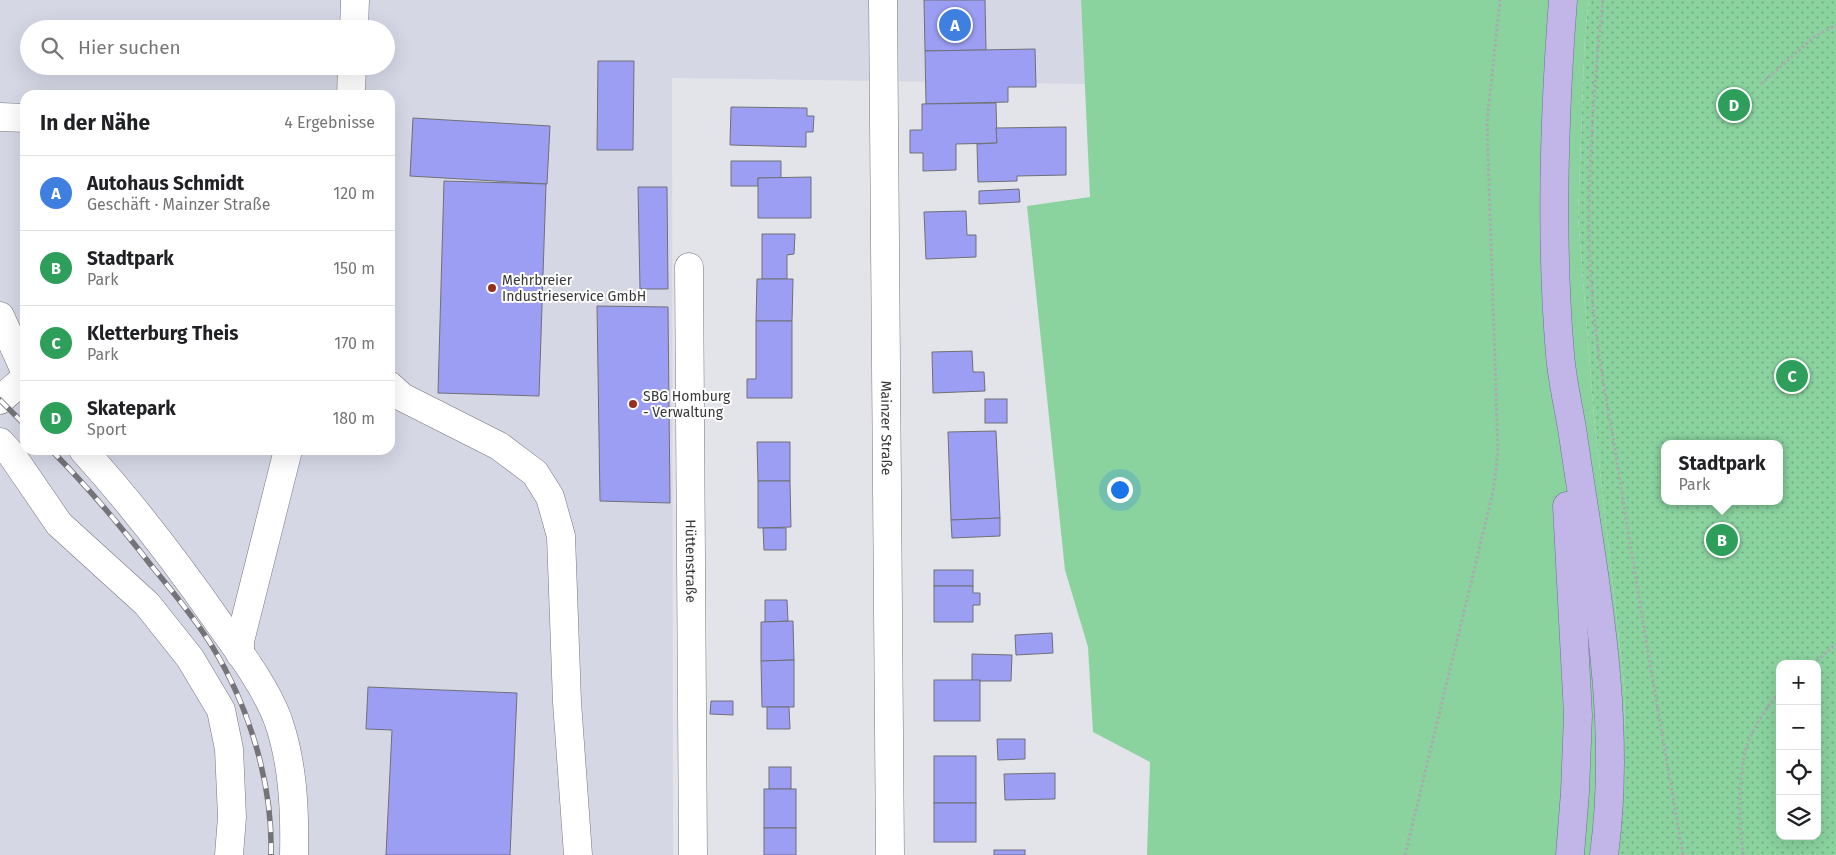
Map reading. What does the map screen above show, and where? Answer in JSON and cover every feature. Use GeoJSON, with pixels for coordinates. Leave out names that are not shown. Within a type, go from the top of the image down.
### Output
{"type":"FeatureCollection","features":[{"type":"Feature","properties":{"kind":"main road"},"geometry":{"type":"LineString","coordinates":[[1563,0],[1557,80],[1555,170],[1556,261],[1578,715],[1576,792],[1570,855]]}},
{"type":"Feature","properties":{"kind":"main road"},"geometry":{"type":"LineString","coordinates":[[1563,380],[1604,654],[1611,751],[1610,804],[1604,855]]}},
{"type":"Feature","properties":{"kind":"street"},"geometry":{"type":"LineString","coordinates":[[354,20],[355,0]]}},
{"type":"Feature","properties":{"kind":"street","name":"Mainzer Straße"},"geometry":{"type":"LineString","coordinates":[[883,0],[890,855]]}},
{"type":"Feature","properties":{"kind":"street"},"geometry":{"type":"LineString","coordinates":[[351,90],[352,75]]}},
{"type":"Feature","properties":{"kind":"street"},"geometry":{"type":"LineString","coordinates":[[0,117],[20,118]]}},
{"type":"Feature","properties":{"kind":"street","name":"Hüttenstraße"},"geometry":{"type":"LineString","coordinates":[[689,267],[692,855]]}},
{"type":"Feature","properties":{"kind":"street"},"geometry":{"type":"LineString","coordinates":[[0,316],[20,359]]}},
{"type":"Feature","properties":{"kind":"street"},"geometry":{"type":"LineString","coordinates":[[0,400],[20,382]]}},
{"type":"Feature","properties":{"kind":"street"},"geometry":{"type":"LineString","coordinates":[[395,391],[402,397],[499,446],[535,473],[550,497],[561,536],[567,702],[578,855]]}},
{"type":"Feature","properties":{"kind":"street"},"geometry":{"type":"LineString","coordinates":[[0,442],[11,454],[60,524],[147,604],[190,658],[221,710],[229,749],[232,817],[230,855]]}},
{"type":"Feature","properties":{"kind":"street"},"geometry":{"type":"LineString","coordinates":[[87,455],[152,530],[240,654],[278,719],[289,763],[294,803],[294,855]]}},
{"type":"Feature","properties":{"kind":"street"},"geometry":{"type":"LineString","coordinates":[[240,654],[240,641],[287,455]]}},
{"type":"Feature","properties":{"kind":"path"},"geometry":{"type":"LineString","coordinates":[[1405,855],[1493,492],[1498,452],[1487,124],[1500,0]]}},
{"type":"Feature","properties":{"kind":"path"},"geometry":{"type":"LineString","coordinates":[[1603,0],[1596,70],[1590,214],[1592,282],[1600,354],[1625,515],[1683,855]]}},
{"type":"Feature","properties":{"kind":"path"},"geometry":{"type":"LineString","coordinates":[[1761,84],[1814,37],[1836,25]]}},
{"type":"Feature","properties":{"kind":"path"},"geometry":{"type":"LineString","coordinates":[[1818,660],[1836,644]]}},
{"type":"Feature","properties":{"kind":"path"},"geometry":{"type":"LineString","coordinates":[[1743,855],[1740,828],[1745,750],[1770,701],[1776,696]]}},
{"type":"Feature","properties":{"kind":"shaded area"},"geometry":{"type":"Polygon","coordinates":[[[0,0],[1081,0],[1085,84],[672,78],[673,855],[0,855],[0,0]]]}},
{"type":"Feature","properties":{"kind":"green space"},"geometry":{"type":"Polygon","coordinates":[[[1081,0],[1589,0],[1585,33],[1578,217],[1594,417],[1625,693],[1622,809],[1618,855],[1147,855],[1150,762],[1093,732],[1088,647],[1065,570],[1027,206],[1090,197],[1081,0]]]}},
{"type":"Feature","properties":{"kind":"green space"},"geometry":{"type":"Polygon","coordinates":[[[1589,0],[1836,0],[1836,855],[1618,855],[1622,809],[1625,693],[1594,417],[1578,217],[1585,33],[1589,0]]]}},
{"type":"Feature","properties":{"kind":"building"},"geometry":{"type":"Polygon","coordinates":[[[924,0],[985,0],[986,50],[925,51],[924,0]]]}},
{"type":"Feature","properties":{"kind":"building"},"geometry":{"type":"Polygon","coordinates":[[[1035,49],[1036,87],[1008,87],[1008,102],[926,104],[925,51],[1035,49]]]}},
{"type":"Feature","properties":{"kind":"building"},"geometry":{"type":"Polygon","coordinates":[[[598,61],[634,61],[633,150],[597,150],[598,61]]]}},
{"type":"Feature","properties":{"kind":"building"},"geometry":{"type":"Polygon","coordinates":[[[996,103],[997,143],[956,144],[956,170],[923,171],[923,153],[910,153],[910,130],[922,130],[922,104],[996,103]]]}},
{"type":"Feature","properties":{"kind":"building"},"geometry":{"type":"Polygon","coordinates":[[[731,107],[807,108],[807,116],[814,116],[813,132],[806,132],[806,147],[730,145],[731,107]]]}},
{"type":"Feature","properties":{"kind":"building"},"geometry":{"type":"Polygon","coordinates":[[[413,118],[550,126],[547,184],[410,176],[413,118]]]}},
{"type":"Feature","properties":{"kind":"building"},"geometry":{"type":"Polygon","coordinates":[[[1066,127],[1066,175],[1017,176],[1017,181],[978,182],[977,144],[997,143],[996,128],[1066,127]]]}},
{"type":"Feature","properties":{"kind":"building"},"geometry":{"type":"Polygon","coordinates":[[[731,161],[781,161],[781,178],[758,178],[758,186],[731,186],[731,161]]]}},
{"type":"Feature","properties":{"kind":"building"},"geometry":{"type":"Polygon","coordinates":[[[811,177],[811,218],[758,218],[758,178],[811,177]]]}},
{"type":"Feature","properties":{"kind":"building","name":"Mehrbreier Industrieservice GmbH"},"geometry":{"type":"Polygon","coordinates":[[[444,181],[546,184],[539,396],[438,393],[444,181]]]}},
{"type":"Feature","properties":{"kind":"building"},"geometry":{"type":"Polygon","coordinates":[[[638,187],[667,187],[668,289],[640,289],[638,187]]]}},
{"type":"Feature","properties":{"kind":"building"},"geometry":{"type":"Polygon","coordinates":[[[1019,189],[1020,202],[979,204],[979,191],[1019,189]]]}},
{"type":"Feature","properties":{"kind":"building"},"geometry":{"type":"Polygon","coordinates":[[[966,211],[967,235],[976,235],[976,257],[926,259],[924,212],[966,211]]]}},
{"type":"Feature","properties":{"kind":"building"},"geometry":{"type":"Polygon","coordinates":[[[762,234],[795,234],[794,254],[787,255],[787,279],[762,279],[762,234]]]}},
{"type":"Feature","properties":{"kind":"building"},"geometry":{"type":"Polygon","coordinates":[[[757,279],[793,279],[792,321],[756,321],[757,279]]]}},
{"type":"Feature","properties":{"kind":"building","name":"SBG Homburg - Verwaltung"},"geometry":{"type":"Polygon","coordinates":[[[597,306],[668,307],[670,503],[600,501],[597,306]]]}},
{"type":"Feature","properties":{"kind":"building"},"geometry":{"type":"Polygon","coordinates":[[[756,321],[792,321],[792,398],[747,398],[747,379],[756,379],[756,321]]]}},
{"type":"Feature","properties":{"kind":"building"},"geometry":{"type":"Polygon","coordinates":[[[972,351],[973,372],[984,372],[985,391],[933,393],[932,352],[972,351]]]}},
{"type":"Feature","properties":{"kind":"building"},"geometry":{"type":"Polygon","coordinates":[[[985,399],[1007,399],[1007,423],[985,423],[985,399]]]}},
{"type":"Feature","properties":{"kind":"building"},"geometry":{"type":"Polygon","coordinates":[[[996,431],[1000,518],[951,520],[948,432],[996,431]]]}},
{"type":"Feature","properties":{"kind":"building"},"geometry":{"type":"Polygon","coordinates":[[[757,442],[790,442],[790,481],[758,481],[757,442]]]}},
{"type":"Feature","properties":{"kind":"building"},"geometry":{"type":"Polygon","coordinates":[[[758,481],[790,481],[791,527],[758,528],[758,481]]]}},
{"type":"Feature","properties":{"kind":"building"},"geometry":{"type":"Polygon","coordinates":[[[1000,518],[1000,536],[952,538],[951,520],[1000,518]]]}},
{"type":"Feature","properties":{"kind":"building"},"geometry":{"type":"Polygon","coordinates":[[[763,528],[786,528],[786,550],[764,550],[763,528]]]}},
{"type":"Feature","properties":{"kind":"building"},"geometry":{"type":"Polygon","coordinates":[[[934,570],[973,570],[973,586],[934,586],[934,570]]]}},
{"type":"Feature","properties":{"kind":"building"},"geometry":{"type":"Polygon","coordinates":[[[934,586],[973,586],[973,593],[980,593],[980,605],[973,605],[973,622],[934,622],[934,586]]]}},
{"type":"Feature","properties":{"kind":"building"},"geometry":{"type":"Polygon","coordinates":[[[765,600],[787,600],[788,621],[765,622],[765,600]]]}},
{"type":"Feature","properties":{"kind":"building"},"geometry":{"type":"Polygon","coordinates":[[[793,621],[794,660],[761,661],[761,622],[793,621]]]}},
{"type":"Feature","properties":{"kind":"building"},"geometry":{"type":"Polygon","coordinates":[[[1052,633],[1053,653],[1016,655],[1015,635],[1052,633]]]}},
{"type":"Feature","properties":{"kind":"building"},"geometry":{"type":"Polygon","coordinates":[[[972,654],[1012,655],[1011,681],[972,681],[972,654]]]}},
{"type":"Feature","properties":{"kind":"building"},"geometry":{"type":"Polygon","coordinates":[[[794,660],[794,707],[762,707],[761,661],[794,660]]]}},
{"type":"Feature","properties":{"kind":"building"},"geometry":{"type":"Polygon","coordinates":[[[934,680],[980,680],[980,721],[934,721],[934,680]]]}},
{"type":"Feature","properties":{"kind":"building"},"geometry":{"type":"Polygon","coordinates":[[[368,687],[517,693],[510,855],[386,855],[392,730],[366,729],[368,687]]]}},
{"type":"Feature","properties":{"kind":"building"},"geometry":{"type":"Polygon","coordinates":[[[711,701],[733,701],[733,715],[710,714],[711,701]]]}},
{"type":"Feature","properties":{"kind":"building"},"geometry":{"type":"Polygon","coordinates":[[[767,707],[789,707],[790,729],[767,729],[767,707]]]}},
{"type":"Feature","properties":{"kind":"building"},"geometry":{"type":"Polygon","coordinates":[[[997,739],[1025,739],[1025,759],[998,760],[997,739]]]}},
{"type":"Feature","properties":{"kind":"building"},"geometry":{"type":"Polygon","coordinates":[[[934,756],[976,756],[976,803],[934,803],[934,756]]]}},
{"type":"Feature","properties":{"kind":"building"},"geometry":{"type":"Polygon","coordinates":[[[769,767],[791,767],[791,789],[769,789],[769,767]]]}},
{"type":"Feature","properties":{"kind":"building"},"geometry":{"type":"Polygon","coordinates":[[[1055,773],[1055,799],[1005,800],[1004,774],[1055,773]]]}},
{"type":"Feature","properties":{"kind":"building"},"geometry":{"type":"Polygon","coordinates":[[[764,789],[796,789],[796,828],[764,828],[764,789]]]}},
{"type":"Feature","properties":{"kind":"building"},"geometry":{"type":"Polygon","coordinates":[[[934,803],[976,803],[976,842],[934,842],[934,803]]]}},
{"type":"Feature","properties":{"kind":"building"},"geometry":{"type":"Polygon","coordinates":[[[764,828],[796,828],[796,855],[764,855],[764,828]]]}},
{"type":"Feature","properties":{"kind":"building"},"geometry":{"type":"Polygon","coordinates":[[[994,850],[1025,850],[1025,855],[994,855],[994,850]]]}},
{"type":"Feature","properties":{"kind":"railway"},"geometry":{"type":"LineString","coordinates":[[0,400],[20,420]]}},
{"type":"Feature","properties":{"kind":"railway"},"geometry":{"type":"LineString","coordinates":[[56,455],[127,534],[175,594],[205,635],[225,669],[247,720],[263,773],[271,828],[271,855]]}},
{"type":"Feature","properties":{"kind":"place","name":"Autohaus Schmidt"},"geometry":{"type":"Point","coordinates":[955,25]}},
{"type":"Feature","properties":{"kind":"place","name":"Skatepark"},"geometry":{"type":"Point","coordinates":[1734,105]}},
{"type":"Feature","properties":{"kind":"place","name":"Mehrbreier Industrieservice GmbH"},"geometry":{"type":"Point","coordinates":[492,288]}},
{"type":"Feature","properties":{"kind":"place","name":"Kletterburg Theis"},"geometry":{"type":"Point","coordinates":[1792,376]}},
{"type":"Feature","properties":{"kind":"place","name":"SBG Homburg - Verwaltung"},"geometry":{"type":"Point","coordinates":[633,404]}},
{"type":"Feature","properties":{"kind":"place","name":"Stadtpark"},"geometry":{"type":"Point","coordinates":[1722,540]}}]}
